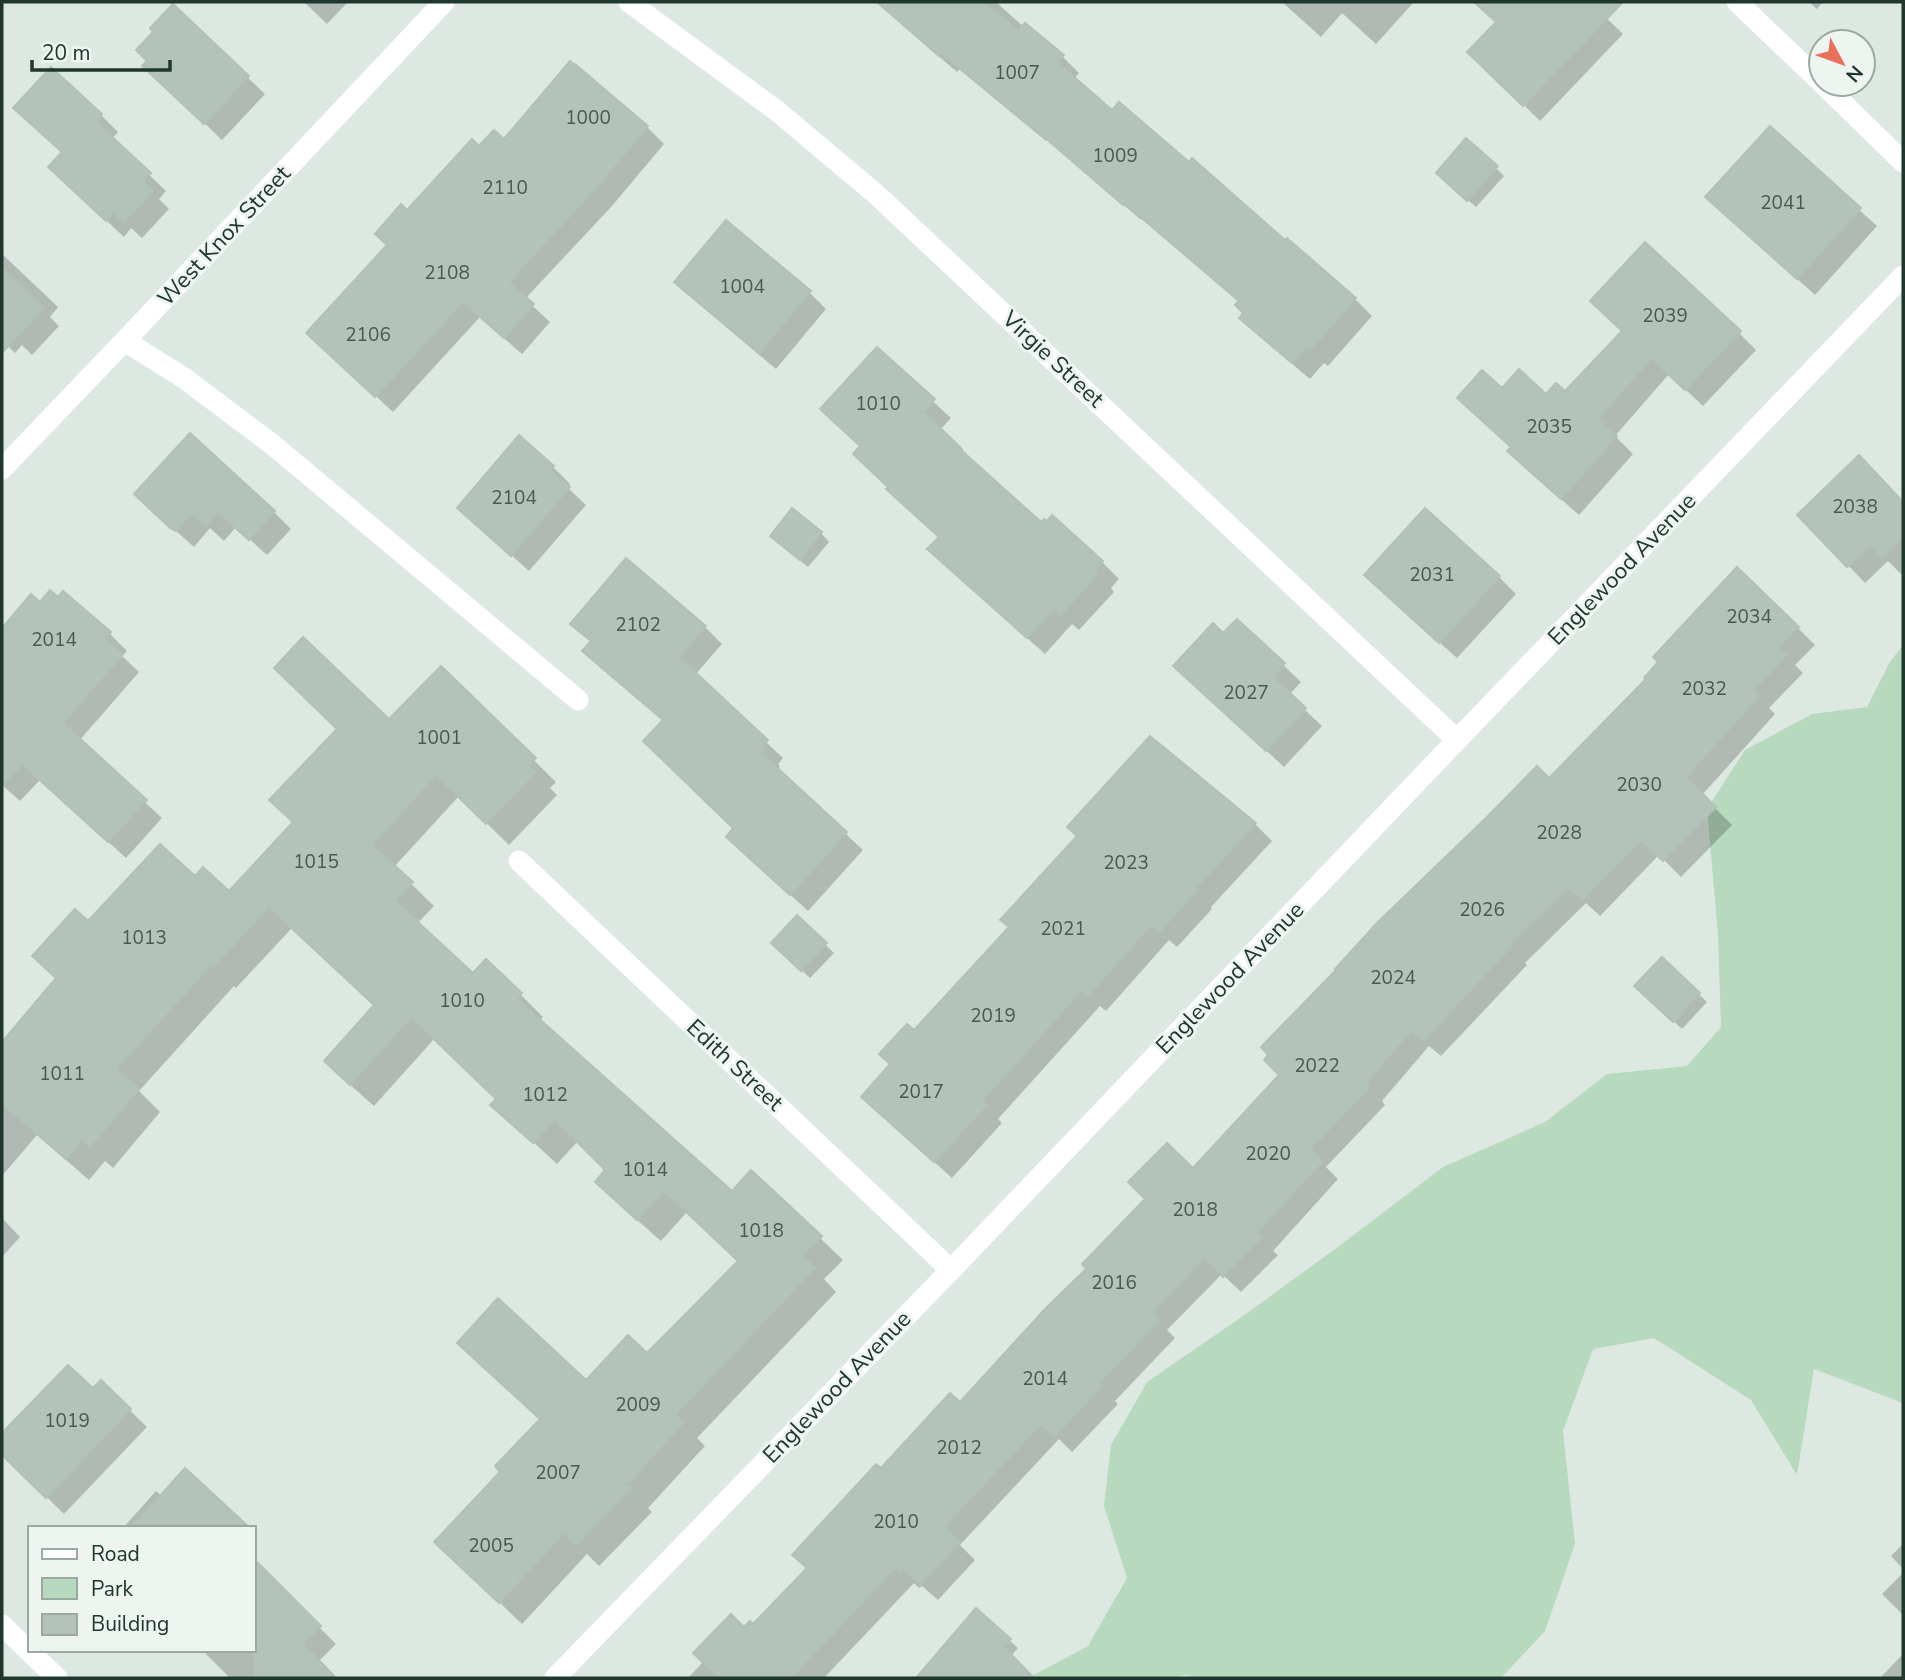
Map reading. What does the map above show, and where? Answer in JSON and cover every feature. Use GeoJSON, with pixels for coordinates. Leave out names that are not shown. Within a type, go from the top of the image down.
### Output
{"type":"FeatureCollection","features":[{"type":"Feature","properties":{"kind":"street","name":"West Knox Street"},"geometry":{"type":"LineString","coordinates":[[2,469],[444,2]]}},
{"type":"Feature","properties":{"kind":"street","name":"Virgie Street"},"geometry":{"type":"LineString","coordinates":[[629,2],[777,111],[877,195],[1457,740]]}},
{"type":"Feature","properties":{"kind":"street"},"geometry":{"type":"LineString","coordinates":[[1737,2],[1807,69]]}},
{"type":"Feature","properties":{"kind":"street"},"geometry":{"type":"LineString","coordinates":[[1837,98],[1903,162]]}},
{"type":"Feature","properties":{"kind":"street","name":"Englewood Avenue"},"geometry":{"type":"LineString","coordinates":[[555,1678],[951,1270],[1903,276]]}},
{"type":"Feature","properties":{"kind":"street"},"geometry":{"type":"LineString","coordinates":[[125,341],[184,378],[273,445],[578,700]]}},
{"type":"Feature","properties":{"kind":"street","name":"Edith Street"},"geometry":{"type":"LineString","coordinates":[[519,860],[951,1270]]}},
{"type":"Feature","properties":{"kind":"street"},"geometry":{"type":"LineString","coordinates":[[2,1625],[28,1650]]}},
{"type":"Feature","properties":{"kind":"street"},"geometry":{"type":"LineString","coordinates":[[30,1652],[57,1678]]}},
{"type":"Feature","properties":{"kind":"green space"},"geometry":{"type":"Polygon","coordinates":[[[1903,645],[1903,1403],[1814,1369],[1797,1475],[1751,1400],[1654,1338],[1593,1349],[1563,1431],[1575,1544],[1545,1631],[1501,1678],[1203,1678],[1185,1675],[1174,1678],[1028,1678],[1088,1646],[1127,1578],[1104,1506],[1111,1445],[1147,1382],[1243,1316],[1443,1167],[1545,1122],[1607,1074],[1687,1066],[1721,1027],[1718,935],[1707,809],[1745,750],[1812,714],[1867,707],[1890,662],[1903,645]]]}},
{"type":"Feature","properties":{"kind":"building"},"geometry":{"type":"Polygon","coordinates":[[[877,2],[984,2],[1018,31],[1025,23],[1064,55],[1057,62],[1112,110],[1119,102],[1189,162],[1192,158],[1356,298],[1310,350],[1306,347],[1292,363],[1239,318],[1243,313],[1235,305],[1239,301],[1029,124],[942,54],[939,56],[877,2]]]}},
{"type":"Feature","properties":{"kind":"building"},"geometry":{"type":"Polygon","coordinates":[[[1474,2],[1623,2],[1523,106],[1467,52],[1496,22],[1474,2]]]}},
{"type":"Feature","properties":{"kind":"building"},"geometry":{"type":"Polygon","coordinates":[[[173,4],[249,76],[204,124],[142,66],[147,61],[136,50],[153,32],[150,28],[173,4]]]}},
{"type":"Feature","properties":{"kind":"building"},"geometry":{"type":"Polygon","coordinates":[[[570,61],[648,126],[595,189],[509,282],[534,304],[504,338],[463,302],[375,397],[306,333],[387,245],[375,234],[401,204],[407,210],[472,139],[479,146],[494,130],[504,139],[570,61]]]}},
{"type":"Feature","properties":{"kind":"building"},"geometry":{"type":"Polygon","coordinates":[[[51,67],[102,114],[96,122],[151,173],[143,181],[153,191],[124,222],[113,212],[106,221],[48,167],[62,152],[13,108],[51,67]]]}},
{"type":"Feature","properties":{"kind":"building"},"geometry":{"type":"Polygon","coordinates":[[[1770,126],[1861,208],[1797,279],[1705,197],[1770,126]]]}},
{"type":"Feature","properties":{"kind":"building"},"geometry":{"type":"Polygon","coordinates":[[[1466,138],[1498,166],[1467,201],[1436,173],[1466,138]]]}},
{"type":"Feature","properties":{"kind":"building"},"geometry":{"type":"Polygon","coordinates":[[[726,220],[811,291],[759,353],[674,282],[726,220]]]}},
{"type":"Feature","properties":{"kind":"building"},"geometry":{"type":"Polygon","coordinates":[[[1645,242],[1741,331],[1685,390],[1651,358],[1598,419],[1617,436],[1561,499],[1507,451],[1511,447],[1457,398],[1482,370],[1502,388],[1519,369],[1546,394],[1556,383],[1565,391],[1622,331],[1590,301],[1645,242]]]}},
{"type":"Feature","properties":{"kind":"building"},"geometry":{"type":"Polygon","coordinates":[[[2,268],[44,308],[2,353],[2,268]]]}},
{"type":"Feature","properties":{"kind":"building"},"geometry":{"type":"Polygon","coordinates":[[[877,347],[935,399],[924,412],[961,450],[1041,522],[1044,519],[1047,521],[1052,515],[1103,561],[1095,570],[1098,573],[1061,615],[1054,609],[1027,638],[927,549],[939,537],[886,489],[888,487],[853,454],[860,446],[820,409],[877,347]]]}},
{"type":"Feature","properties":{"kind":"building"},"geometry":{"type":"Polygon","coordinates":[[[190,433],[275,511],[249,540],[218,512],[206,526],[192,513],[176,531],[134,494],[190,433]]]}},
{"type":"Feature","properties":{"kind":"building"},"geometry":{"type":"Polygon","coordinates":[[[519,435],[554,466],[550,470],[570,487],[511,556],[457,508],[519,435]]]}},
{"type":"Feature","properties":{"kind":"building"},"geometry":{"type":"Polygon","coordinates":[[[1859,455],[1903,502],[1903,538],[1882,558],[1870,545],[1847,567],[1797,515],[1859,455]]]}},
{"type":"Feature","properties":{"kind":"building"},"geometry":{"type":"Polygon","coordinates":[[[792,508],[822,532],[800,560],[770,536],[792,508]]]}},
{"type":"Feature","properties":{"kind":"building"},"geometry":{"type":"Polygon","coordinates":[[[1425,508],[1500,576],[1439,643],[1364,575],[1425,508]]]}},
{"type":"Feature","properties":{"kind":"building"},"geometry":{"type":"Polygon","coordinates":[[[626,558],[706,626],[679,657],[768,740],[760,752],[847,832],[790,895],[726,837],[733,828],[643,741],[663,720],[582,651],[591,641],[570,624],[626,558]]]}},
{"type":"Feature","properties":{"kind":"building"},"geometry":{"type":"Polygon","coordinates":[[[1737,567],[1799,627],[1779,647],[1787,655],[1753,690],[1759,696],[1686,777],[1716,807],[1663,861],[1641,840],[1582,900],[1568,887],[1509,945],[1511,947],[1423,1041],[1411,1031],[1366,1083],[1370,1087],[1310,1149],[1323,1161],[1257,1232],[1262,1237],[1223,1277],[1204,1258],[1152,1312],[1160,1320],[1099,1383],[1102,1386],[1054,1437],[1041,1424],[944,1527],[960,1542],[920,1584],[904,1570],[901,1572],[895,1568],[791,1678],[719,1678],[693,1653],[731,1614],[744,1627],[750,1621],[753,1624],[807,1568],[792,1555],[876,1464],[881,1468],[950,1393],[960,1402],[1045,1309],[1086,1269],[1082,1264],[1145,1199],[1128,1182],[1167,1143],[1193,1168],[1279,1075],[1264,1060],[1268,1055],[1261,1047],[1336,970],[1378,922],[1537,766],[1549,778],[1645,680],[1658,662],[1653,657],[1737,567]]]}},
{"type":"Feature","properties":{"kind":"building"},"geometry":{"type":"Polygon","coordinates":[[[50,590],[58,597],[63,591],[111,632],[105,639],[123,654],[63,723],[147,800],[108,842],[22,764],[2,786],[2,628],[31,594],[40,602],[50,590]]]}},
{"type":"Feature","properties":{"kind":"building"},"geometry":{"type":"Polygon","coordinates":[[[1237,619],[1285,663],[1273,677],[1306,708],[1266,751],[1173,666],[1213,623],[1223,633],[1237,619]]]}},
{"type":"Feature","properties":{"kind":"building"},"geometry":{"type":"Polygon","coordinates":[[[303,637],[389,719],[441,666],[536,758],[529,765],[536,772],[486,824],[436,775],[372,845],[413,882],[395,901],[473,973],[486,959],[522,993],[517,999],[732,1191],[751,1170],[822,1236],[802,1256],[815,1268],[676,1414],[684,1422],[627,1485],[631,1488],[576,1545],[564,1533],[499,1603],[434,1542],[500,1472],[495,1466],[540,1419],[457,1343],[498,1298],[586,1380],[628,1335],[647,1353],[738,1261],[664,1191],[637,1220],[595,1182],[605,1170],[555,1120],[533,1143],[490,1105],[496,1099],[411,1017],[350,1085],[324,1061],[374,1005],[269,907],[213,967],[211,965],[116,1069],[139,1089],[90,1147],[81,1140],[66,1159],[2,1104],[2,1042],[56,978],[32,956],[75,909],[88,921],[160,844],[195,876],[203,867],[229,891],[293,822],[269,800],[337,729],[274,668],[303,637]]]}},
{"type":"Feature","properties":{"kind":"building"},"geometry":{"type":"Polygon","coordinates":[[[1150,736],[1256,823],[1159,932],[1151,925],[1088,996],[1082,990],[982,1101],[987,1105],[934,1162],[861,1097],[890,1064],[879,1054],[907,1024],[914,1030],[1009,927],[1000,920],[1077,836],[1067,827],[1150,736]]]}},
{"type":"Feature","properties":{"kind":"building"},"geometry":{"type":"Polygon","coordinates":[[[797,915],[827,943],[801,971],[771,943],[797,915]]]}},
{"type":"Feature","properties":{"kind":"building"},"geometry":{"type":"Polygon","coordinates":[[[1662,957],[1700,993],[1673,1022],[1634,986],[1662,957]]]}},
{"type":"Feature","properties":{"kind":"building"},"geometry":{"type":"Polygon","coordinates":[[[68,1365],[93,1388],[101,1380],[131,1409],[46,1498],[2,1455],[2,1433],[68,1365]]]}},
{"type":"Feature","properties":{"kind":"building"},"geometry":{"type":"Polygon","coordinates":[[[185,1468],[248,1526],[133,1526],[185,1468]]]}},
{"type":"Feature","properties":{"kind":"building"},"geometry":{"type":"Polygon","coordinates":[[[256,1561],[321,1626],[303,1643],[336,1678],[254,1678],[256,1561]]]}},
{"type":"Feature","properties":{"kind":"building"},"geometry":{"type":"Polygon","coordinates":[[[976,1608],[1011,1639],[1004,1647],[1034,1678],[916,1678],[976,1608]]]}}]}
